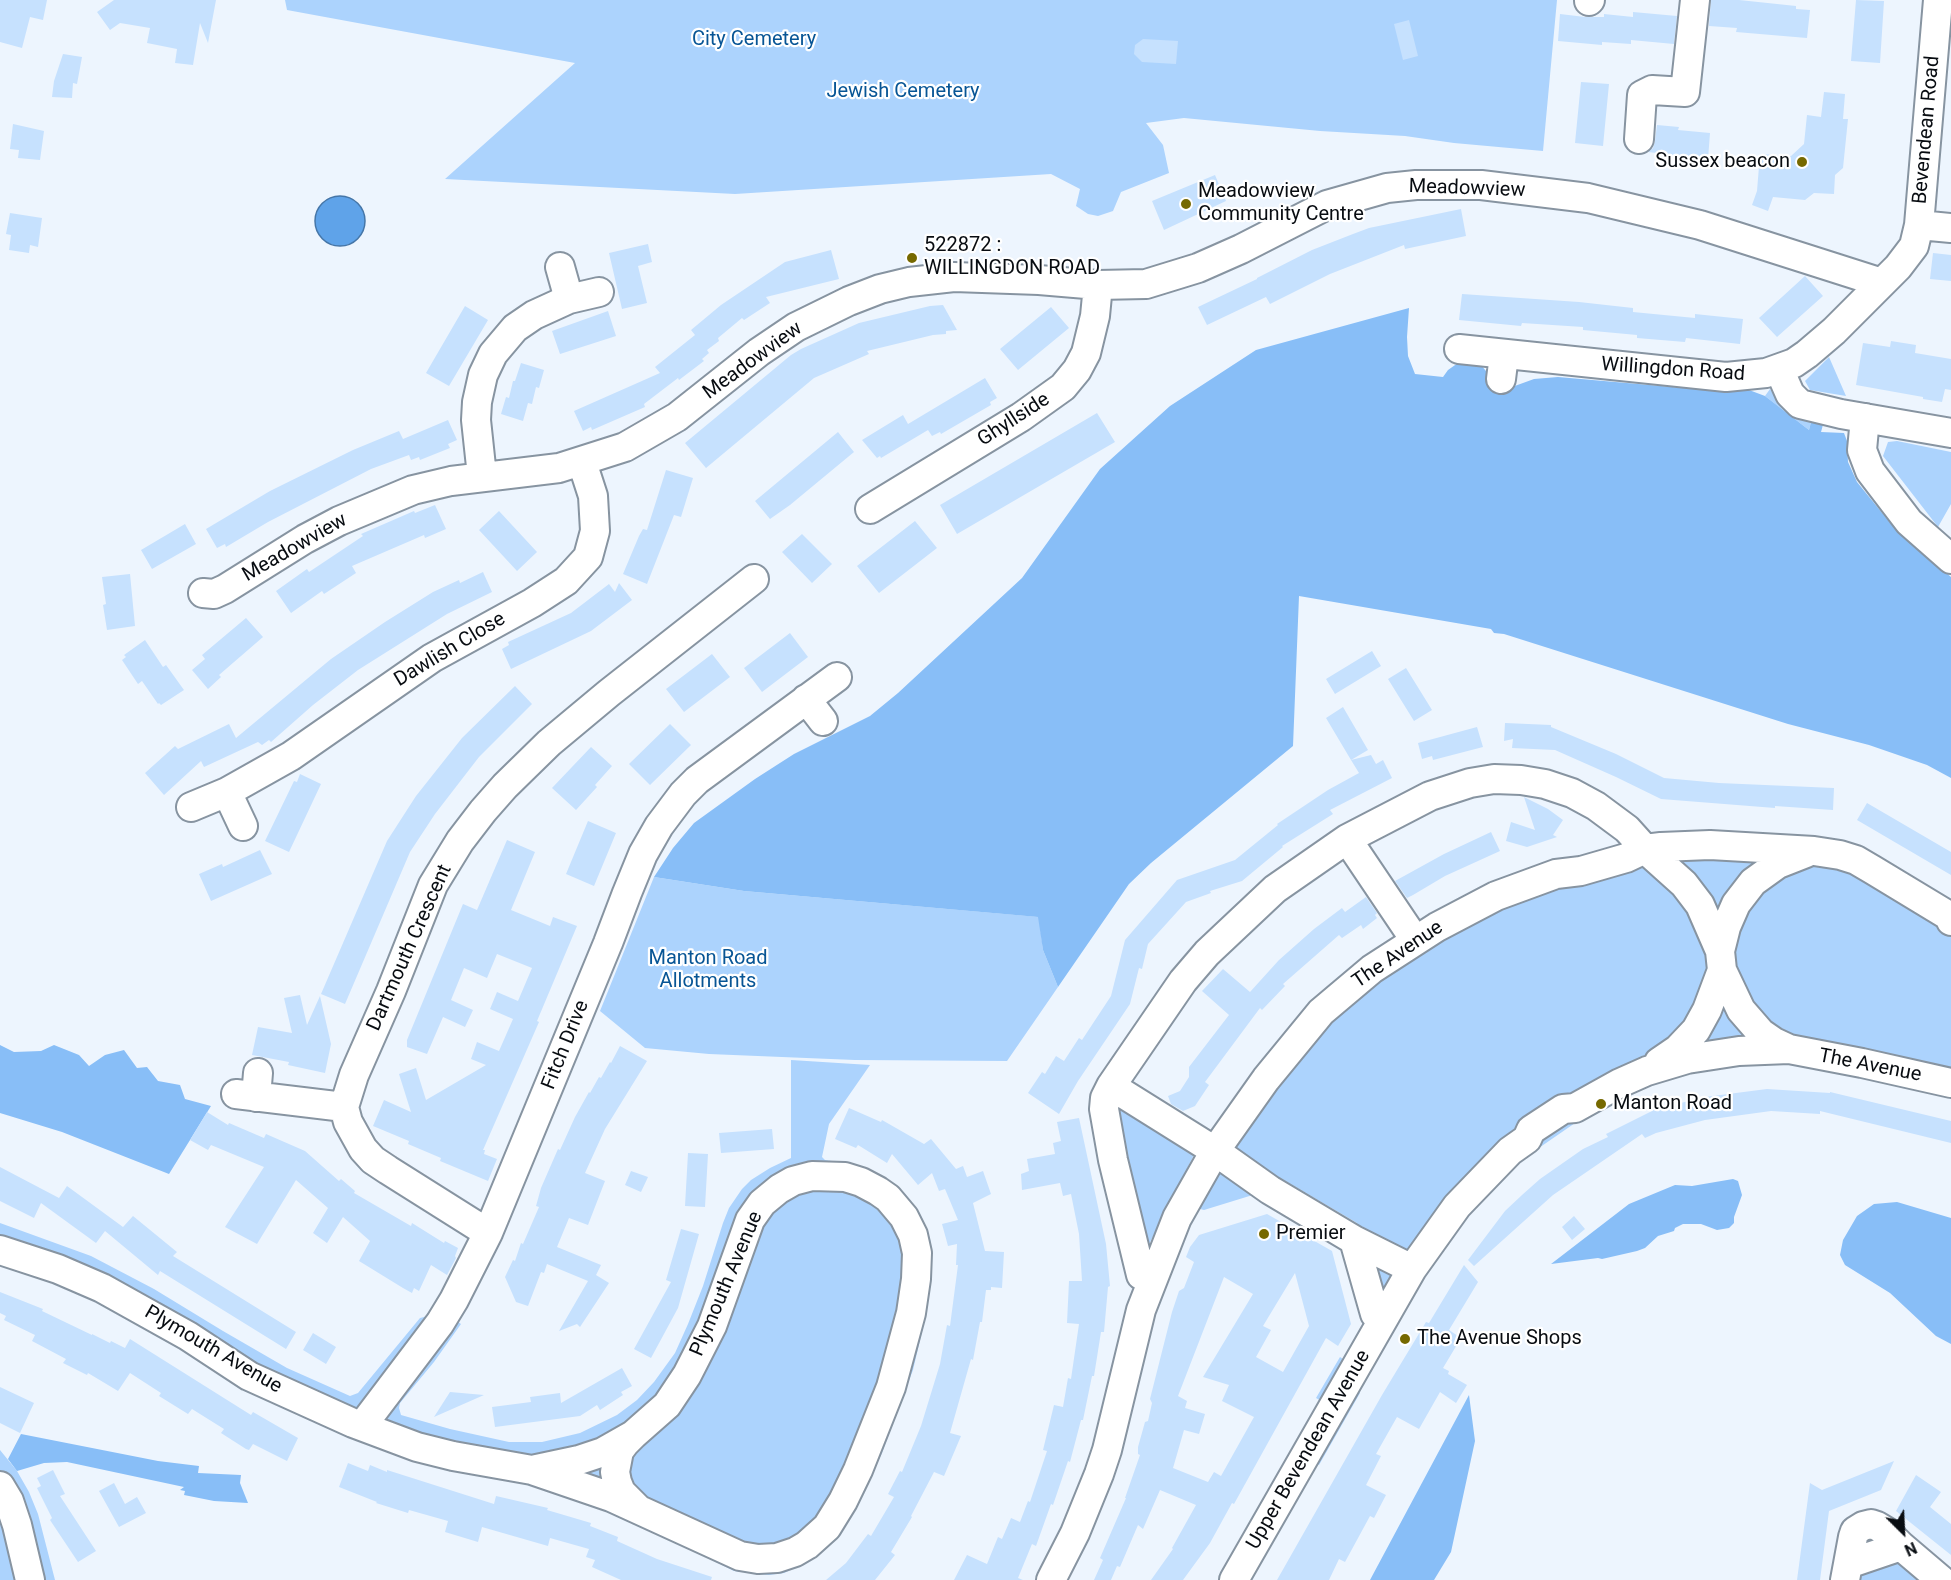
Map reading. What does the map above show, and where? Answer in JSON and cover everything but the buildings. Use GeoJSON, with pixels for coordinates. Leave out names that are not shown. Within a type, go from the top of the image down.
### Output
{"type":"FeatureCollection","features":[{"type":"Feature","properties":{"kind":"street"},"geometry":{"type":"LineString","coordinates":[[1639,139],[1642,96],[1652,90],[1693,93],[1695,0]]}},
{"type":"Feature","properties":{"kind":"street","name":"Bevendean Road"},"geometry":{"type":"LineString","coordinates":[[1919,225],[1938,0]]}},
{"type":"Feature","properties":{"kind":"street","name":"Meadowview"},"geometry":{"type":"LineString","coordinates":[[203,593],[214,594],[225,589],[305,539],[364,509],[431,485],[482,476],[537,471],[582,462],[625,447],[664,426],[759,352],[796,327],[828,310],[880,289],[909,282],[954,277],[1098,285],[1146,284],[1198,268],[1327,205],[1387,188],[1437,184],[1481,185],[1588,198],[1700,225],[1882,283]]}},
{"type":"Feature","properties":{"kind":"street"},"geometry":{"type":"LineString","coordinates":[[1919,225],[1951,228]]}},
{"type":"Feature","properties":{"kind":"street","name":"Willingdon Road"},"geometry":{"type":"LineString","coordinates":[[1459,349],[1502,367],[1726,377],[1753,376],[1779,369],[1808,354],[1882,283],[1910,254],[1919,225]]}},
{"type":"Feature","properties":{"kind":"street"},"geometry":{"type":"LineString","coordinates":[[560,267],[568,299]]}},
{"type":"Feature","properties":{"kind":"street","name":"Ghyllside"},"geometry":{"type":"LineString","coordinates":[[870,509],[1021,417],[1063,387],[1077,370],[1086,353],[1093,326],[1098,285]]}},
{"type":"Feature","properties":{"kind":"street"},"geometry":{"type":"LineString","coordinates":[[482,476],[476,420],[477,402],[488,364],[501,343],[519,325],[534,315],[568,299],[599,292]]}},
{"type":"Feature","properties":{"kind":"street"},"geometry":{"type":"LineString","coordinates":[[1779,369],[1791,394],[1800,404],[1951,433]]}},
{"type":"Feature","properties":{"kind":"street"},"geometry":{"type":"LineString","coordinates":[[1865,418],[1862,450],[1870,471],[1909,522],[1951,559]]}},
{"type":"Feature","properties":{"kind":"street","name":"Dawlish Close"},"geometry":{"type":"LineString","coordinates":[[191,807],[227,792],[317,739],[432,658],[548,593],[573,575],[588,557],[595,531],[593,496],[582,462]]}},
{"type":"Feature","properties":{"kind":"street","name":"Dartmouth Crescent"},"geometry":{"type":"LineString","coordinates":[[344,1107],[354,1075],[391,992],[433,885],[455,849],[483,811],[549,743],[754,579]]}},
{"type":"Feature","properties":{"kind":"street","name":"Fitch Drive"},"geometry":{"type":"LineString","coordinates":[[362,1426],[440,1323],[488,1233],[643,854],[658,825],[697,780],[814,710],[837,677]]}},
{"type":"Feature","properties":{"kind":"street"},"geometry":{"type":"LineString","coordinates":[[1152,1280],[1141,1275],[1113,1160],[1104,1109],[1105,1098],[1183,981],[1207,954],[1275,889],[1347,839],[1444,791],[1470,783],[1508,779],[1545,784],[1584,799],[1605,812],[1645,849]]}},
{"type":"Feature","properties":{"kind":"street"},"geometry":{"type":"LineString","coordinates":[[227,792],[243,826]]}},
{"type":"Feature","properties":{"kind":"street"},"geometry":{"type":"LineString","coordinates":[[1347,839],[1415,940]]}},
{"type":"Feature","properties":{"kind":"street","name":"The Avenue"},"geometry":{"type":"LineString","coordinates":[[1051,1580],[1088,1502],[1107,1450],[1141,1310],[1177,1218],[1215,1151],[1266,1079],[1321,1012],[1372,969],[1415,940],[1474,907],[1520,886],[1556,874],[1581,871],[1626,858],[1645,849],[1710,845],[1814,851],[1856,860],[1949,916],[1951,921]]}},
{"type":"Feature","properties":{"kind":"street","name":"The Avenue"},"geometry":{"type":"LineString","coordinates":[[1645,849],[1677,877],[1700,905],[1741,1010],[1753,1025],[1774,1042],[1790,1049],[1951,1083]]}},
{"type":"Feature","properties":{"kind":"street","name":"The Avenue"},"geometry":{"type":"LineString","coordinates":[[1412,1269],[1457,1206],[1510,1151],[1527,1139],[1531,1130],[1563,1109],[1575,1108],[1661,1061],[1687,1040],[1707,1010],[1721,960],[1726,927],[1736,904],[1753,882],[1778,864],[1814,851]]}},
{"type":"Feature","properties":{"kind":"street","name":"The Avenue"},"geometry":{"type":"LineString","coordinates":[[1620,1083],[1663,1066],[1709,1054],[1790,1049]]}},
{"type":"Feature","properties":{"kind":"street"},"geometry":{"type":"LineString","coordinates":[[1111,1086],[1215,1151],[1270,1190],[1354,1240],[1412,1269]]}},
{"type":"Feature","properties":{"kind":"street"},"geometry":{"type":"LineString","coordinates":[[250,1088],[344,1107],[352,1132],[363,1149],[374,1160],[488,1233]]}},
{"type":"Feature","properties":{"kind":"street","name":"Plymouth Avenue"},"geometry":{"type":"LineString","coordinates":[[0,1250],[58,1269],[102,1288],[188,1336],[249,1376],[362,1426],[417,1447],[484,1463],[532,1470],[611,1497],[730,1553],[758,1559],[777,1558],[807,1545],[827,1527],[847,1493],[877,1426],[891,1387],[911,1313],[917,1253],[910,1227],[888,1198],[872,1187],[845,1177],[824,1175],[802,1178],[786,1185],[773,1193],[758,1208],[750,1220],[712,1326],[687,1375],[667,1406],[624,1443],[619,1451],[615,1472],[621,1492],[637,1508]]}},
{"type":"Feature","properties":{"kind":"street"},"geometry":{"type":"LineString","coordinates":[[1354,1240],[1375,1314],[1383,1319]]}},
{"type":"Feature","properties":{"kind":"street","name":"Upper Bevendean Avenue"},"geometry":{"type":"LineString","coordinates":[[1234,1580],[1412,1269]]}},
{"type":"Feature","properties":{"kind":"street","name":"Plymouth Avenue"},"geometry":{"type":"LineString","coordinates":[[532,1470],[593,1456],[633,1435]]}},
{"type":"Feature","properties":{"kind":"street"},"geometry":{"type":"LineString","coordinates":[[0,1486],[9,1501],[17,1524],[30,1580]]}},
{"type":"Feature","properties":{"kind":"street"},"geometry":{"type":"LineString","coordinates":[[1847,1572],[1901,1546],[1941,1580]]}},
{"type":"Feature","properties":{"kind":"green space","name":"Jewish Cemetery"},"geometry":{"type":"Polygon","coordinates":[[[285,0],[1557,0],[1543,151],[1405,136],[1320,131],[1184,118],[1146,123],[1163,145],[1169,173],[1121,192],[1113,211],[1098,216],[1088,214],[1076,206],[1080,189],[1051,174],[735,194],[445,179],[575,63],[287,10],[285,0]]]}},
{"type":"Feature","properties":{"kind":"green space"},"geometry":{"type":"Polygon","coordinates":[[[1829,357],[1846,396],[1810,390],[1805,381],[1829,357]]]}},
{"type":"Feature","properties":{"kind":"green space"},"geometry":{"type":"Polygon","coordinates":[[[1770,389],[1783,406],[1812,418],[1809,430],[1765,396],[1770,389]]]}},
{"type":"Feature","properties":{"kind":"green space"},"geometry":{"type":"Polygon","coordinates":[[[1897,441],[1951,452],[1951,504],[1938,527],[1883,456],[1888,442],[1897,441]]]}},
{"type":"Feature","properties":{"kind":"green space"},"geometry":{"type":"Polygon","coordinates":[[[1768,853],[1723,920],[1665,855],[1768,853]]]}},
{"type":"Feature","properties":{"kind":"green space"},"geometry":{"type":"Polygon","coordinates":[[[1634,861],[1676,880],[1712,956],[1688,1033],[1612,1076],[1410,1252],[1359,1234],[1357,1223],[1282,1179],[1278,1185],[1234,1151],[1238,1134],[1351,997],[1470,917],[1634,861]]]}},
{"type":"Feature","properties":{"kind":"green space"},"geometry":{"type":"Polygon","coordinates":[[[1805,864],[1849,869],[1951,928],[1951,1076],[1777,1034],[1739,992],[1732,947],[1755,890],[1805,864]]]}},
{"type":"Feature","properties":{"kind":"green space","name":"Manton Road Allotments"},"geometry":{"type":"Polygon","coordinates":[[[654,877],[744,891],[1039,917],[1043,950],[1058,987],[1007,1061],[855,1060],[709,1054],[645,1048],[600,1011],[654,877]]]}},
{"type":"Feature","properties":{"kind":"green space"},"geometry":{"type":"Polygon","coordinates":[[[1718,994],[1755,1038],[1691,1045],[1718,994]]]}},
{"type":"Feature","properties":{"kind":"green space"},"geometry":{"type":"Polygon","coordinates":[[[791,1060],[870,1065],[829,1124],[822,1157],[825,1160],[852,1164],[882,1176],[906,1195],[919,1212],[927,1229],[931,1243],[932,1266],[925,1319],[913,1370],[882,1453],[860,1501],[843,1529],[827,1548],[813,1559],[784,1573],[769,1575],[734,1571],[533,1471],[535,1486],[463,1472],[392,1452],[331,1430],[280,1406],[90,1297],[57,1282],[0,1263],[0,1223],[91,1256],[154,1289],[287,1368],[350,1396],[358,1393],[420,1318],[444,1312],[461,1324],[434,1362],[400,1403],[401,1415],[509,1442],[542,1442],[580,1433],[617,1415],[637,1400],[654,1382],[675,1353],[688,1324],[729,1208],[751,1180],[791,1158],[791,1060]]]}},
{"type":"Feature","properties":{"kind":"green space"},"geometry":{"type":"Polygon","coordinates":[[[1110,1098],[1198,1147],[1141,1260],[1110,1098]]]}},
{"type":"Feature","properties":{"kind":"green space"},"geometry":{"type":"Polygon","coordinates":[[[1578,1121],[1533,1152],[1530,1149],[1567,1122],[1578,1121]]]}},
{"type":"Feature","properties":{"kind":"green space"},"geometry":{"type":"Polygon","coordinates":[[[1219,1170],[1256,1194],[1204,1210],[1196,1208],[1219,1170]]]}},
{"type":"Feature","properties":{"kind":"green space"},"geometry":{"type":"Polygon","coordinates":[[[1370,1256],[1397,1270],[1384,1298],[1370,1256]]]}},
{"type":"Feature","properties":{"kind":"green space"},"geometry":{"type":"Polygon","coordinates":[[[1340,1357],[1346,1361],[1323,1402],[1316,1398],[1340,1357]]]}},
{"type":"Feature","properties":{"kind":"green space"},"geometry":{"type":"Polygon","coordinates":[[[1354,1389],[1360,1393],[1319,1465],[1313,1461],[1354,1389]]]}},
{"type":"Feature","properties":{"kind":"green space"},"geometry":{"type":"Polygon","coordinates":[[[0,1450],[17,1471],[29,1492],[38,1514],[55,1580],[0,1580],[0,1450]]]}},
{"type":"Feature","properties":{"kind":"green space"},"geometry":{"type":"Polygon","coordinates":[[[1893,1553],[1931,1580],[1852,1580],[1893,1553]]]}},
{"type":"Feature","properties":{"kind":"shaded area"},"geometry":{"type":"Polygon","coordinates":[[[340,196],[358,203],[365,221],[358,239],[340,246],[322,239],[315,221],[322,203],[340,196]]]}},
{"type":"Feature","properties":{"kind":"shaded area"},"geometry":{"type":"Polygon","coordinates":[[[1409,308],[1408,356],[1415,374],[1443,377],[1458,363],[1481,365],[1490,376],[1512,387],[1534,379],[1558,377],[1718,391],[1749,390],[1765,396],[1809,430],[1812,418],[1824,421],[1821,432],[1844,433],[1847,441],[1848,462],[1857,482],[1896,530],[1951,577],[1951,778],[1927,765],[1869,745],[1788,724],[1504,634],[1494,633],[1491,629],[1299,596],[1293,746],[1151,863],[1129,884],[1058,987],[1043,950],[1038,917],[744,891],[654,877],[673,848],[694,823],[794,754],[870,716],[898,693],[1022,578],[1100,469],[1170,406],[1256,350],[1409,308]]]}},
{"type":"Feature","properties":{"kind":"shaded area"},"geometry":{"type":"Polygon","coordinates":[[[0,1045],[14,1052],[41,1051],[54,1045],[79,1055],[89,1066],[105,1055],[124,1050],[137,1068],[147,1067],[158,1081],[180,1085],[185,1099],[211,1106],[169,1174],[62,1132],[0,1113],[0,1045]]]}},
{"type":"Feature","properties":{"kind":"shaded area"},"geometry":{"type":"Polygon","coordinates":[[[1733,1179],[1738,1181],[1742,1195],[1734,1223],[1729,1228],[1717,1230],[1701,1224],[1683,1224],[1674,1231],[1658,1236],[1645,1248],[1637,1251],[1602,1259],[1551,1264],[1629,1204],[1675,1185],[1692,1186],[1733,1179]]]}},
{"type":"Feature","properties":{"kind":"shaded area"},"geometry":{"type":"Polygon","coordinates":[[[1897,1202],[1951,1218],[1951,1344],[1936,1336],[1890,1293],[1845,1265],[1840,1255],[1843,1240],[1857,1216],[1874,1204],[1897,1202]]]}},
{"type":"Feature","properties":{"kind":"shaded area"},"geometry":{"type":"Polygon","coordinates":[[[1469,1395],[1475,1441],[1451,1552],[1434,1580],[1370,1580],[1469,1395]]]}},
{"type":"Feature","properties":{"kind":"shaded area"},"geometry":{"type":"Polygon","coordinates":[[[21,1434],[158,1461],[199,1466],[198,1473],[241,1475],[240,1483],[248,1503],[214,1501],[184,1495],[185,1491],[180,1490],[184,1487],[67,1462],[44,1463],[17,1471],[8,1459],[21,1434]]]}},
{"type":"Feature","properties":{"kind":"place","name":"Sussex beacon"},"geometry":{"type":"Point","coordinates":[1802,162]}},
{"type":"Feature","properties":{"kind":"place","name":"Meadowview Community Centre"},"geometry":{"type":"Point","coordinates":[1186,204]}},
{"type":"Feature","properties":{"kind":"place","name":"522872 : WILLINGDON ROAD"},"geometry":{"type":"Point","coordinates":[912,258]}},
{"type":"Feature","properties":{"kind":"place","name":"Manton Road"},"geometry":{"type":"Point","coordinates":[1601,1104]}},
{"type":"Feature","properties":{"kind":"place","name":"Premier"},"geometry":{"type":"Point","coordinates":[1264,1234]}},
{"type":"Feature","properties":{"kind":"place","name":"The Avenue Shops"},"geometry":{"type":"Point","coordinates":[1405,1339]}},
{"type":"Feature","properties":{"kind":"park label","name":"City Cemetery"},"geometry":{"type":"Point","coordinates":[754,40]}}]}
